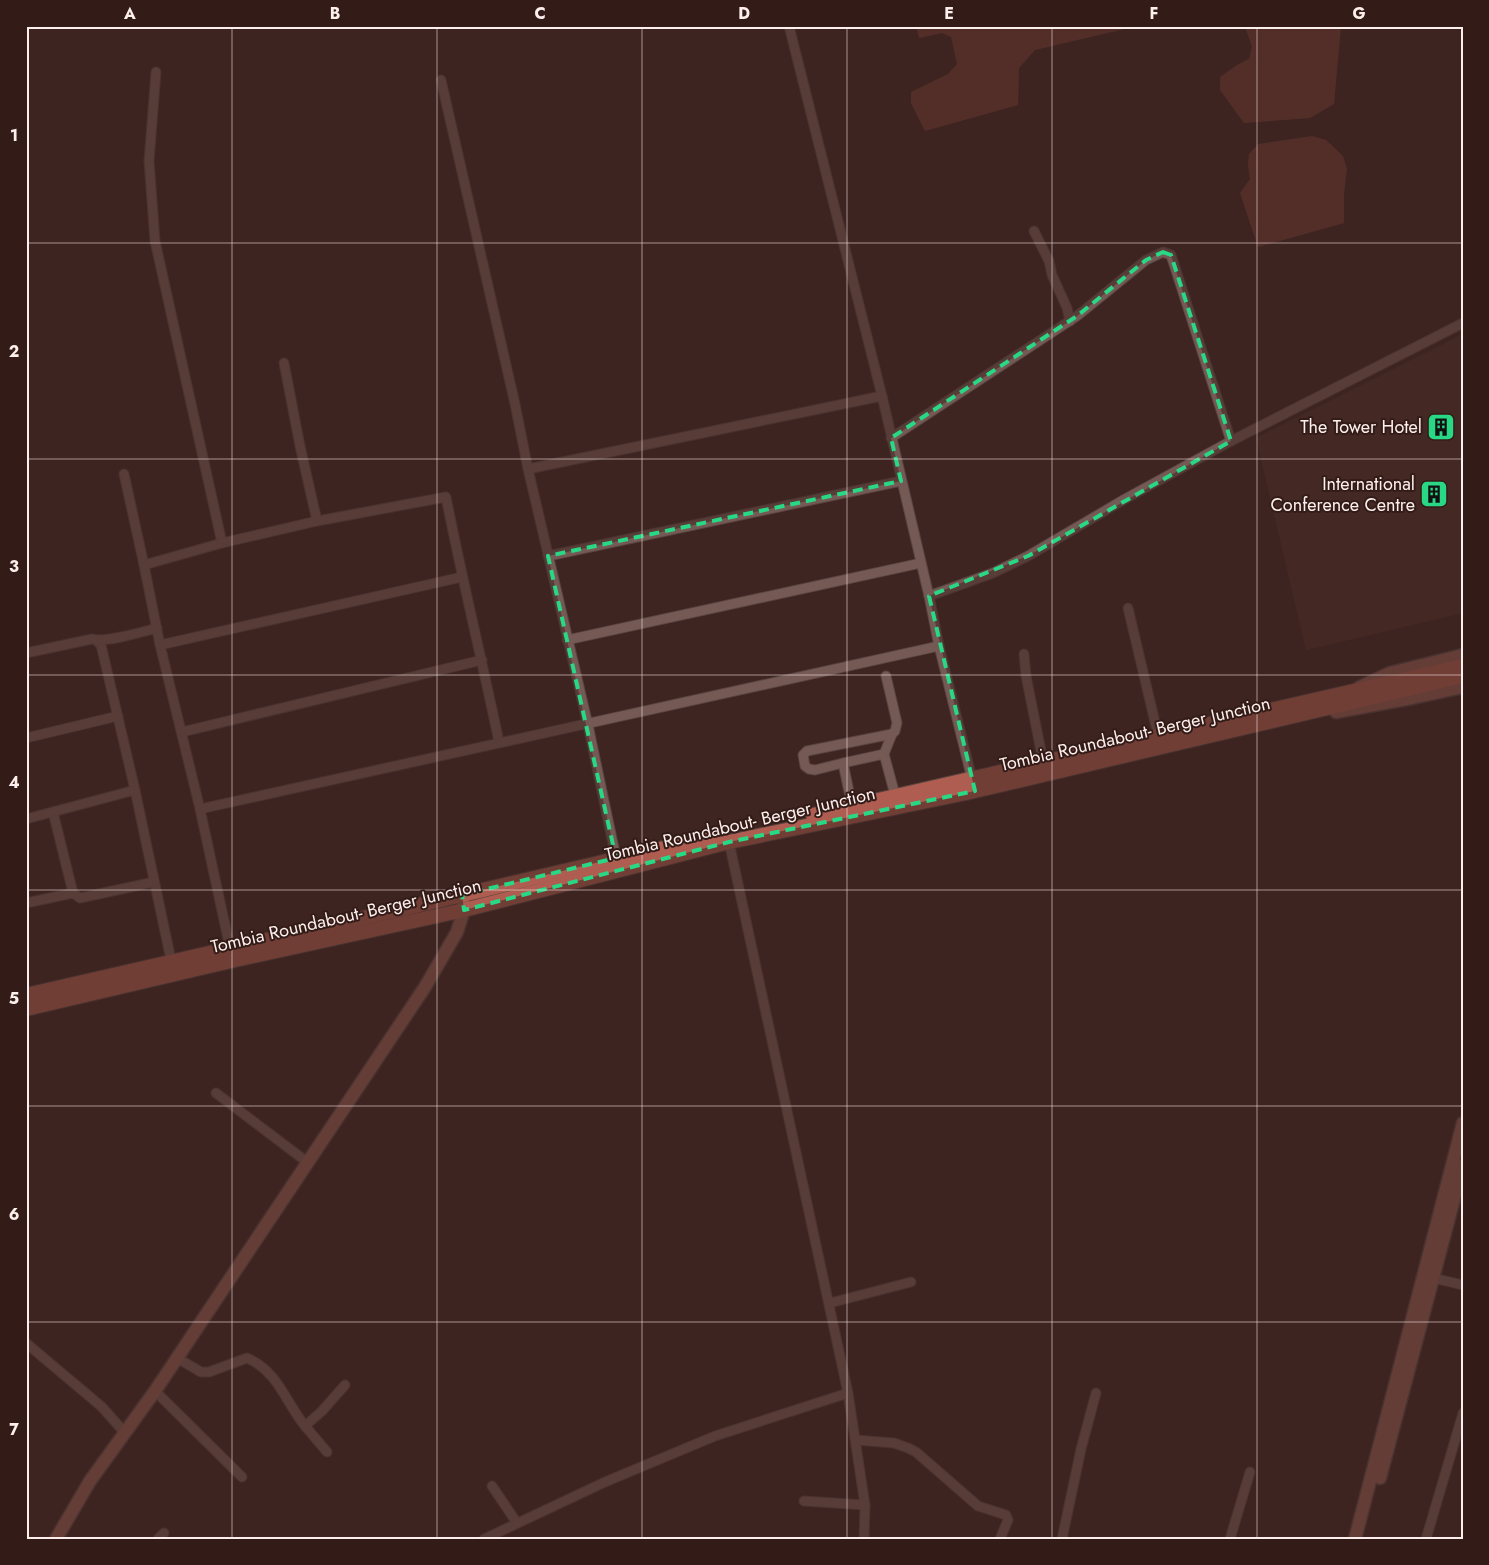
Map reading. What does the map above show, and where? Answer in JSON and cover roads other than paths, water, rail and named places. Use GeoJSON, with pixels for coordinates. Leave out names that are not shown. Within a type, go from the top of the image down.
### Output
{"type":"FeatureCollection","features":[{"type":"Feature","properties":{"kind":"main road","name":"Tombia Roundabout- Berger Junction"},"geometry":{"type":"LineString","coordinates":[[26,995],[171,960],[895,795],[974,784],[1043,761],[1463,666]]}},
{"type":"Feature","properties":{"kind":"main road","name":"Tombia Roundabout- Berger Junction"},"geometry":{"type":"LineString","coordinates":[[26,1009],[235,960],[464,910],[729,842],[974,784],[1302,714],[1463,676]]}},
{"type":"Feature","properties":{"kind":"street"},"geometry":{"type":"LineString","coordinates":[[789,26],[882,396],[939,646],[974,784]]}},
{"type":"Feature","properties":{"kind":"street"},"geometry":{"type":"LineString","coordinates":[[156,72],[150,161],[155,241],[222,543]]}},
{"type":"Feature","properties":{"kind":"street"},"geometry":{"type":"LineString","coordinates":[[441,80],[515,404],[528,469],[588,725],[616,858]]}},
{"type":"Feature","properties":{"kind":"street"},"geometry":{"type":"LineString","coordinates":[[1034,230],[1067,308],[1070,321]]}},
{"type":"Feature","properties":{"kind":"street"},"geometry":{"type":"LineString","coordinates":[[892,438],[1070,321],[1146,260],[1163,252],[1171,255],[1231,441]]}},
{"type":"Feature","properties":{"kind":"street"},"geometry":{"type":"LineString","coordinates":[[929,596],[993,573],[1028,556],[1231,441],[1463,323]]}},
{"type":"Feature","properties":{"kind":"street"},"geometry":{"type":"LineString","coordinates":[[284,364],[317,522]]}},
{"type":"Feature","properties":{"kind":"street"},"geometry":{"type":"LineString","coordinates":[[528,469],[882,396]]}},
{"type":"Feature","properties":{"kind":"street"},"geometry":{"type":"LineString","coordinates":[[124,474],[160,645],[200,809],[230,948]]}},
{"type":"Feature","properties":{"kind":"street"},"geometry":{"type":"LineString","coordinates":[[548,556],[901,481]]}},
{"type":"Feature","properties":{"kind":"street"},"geometry":{"type":"LineString","coordinates":[[144,565],[222,543],[446,497],[499,742]]}},
{"type":"Feature","properties":{"kind":"street"},"geometry":{"type":"LineString","coordinates":[[567,640],[921,563]]}},
{"type":"Feature","properties":{"kind":"street"},"geometry":{"type":"LineString","coordinates":[[160,645],[462,577]]}},
{"type":"Feature","properties":{"kind":"street"},"geometry":{"type":"LineString","coordinates":[[1128,608],[1158,735]]}},
{"type":"Feature","properties":{"kind":"street"},"geometry":{"type":"LineString","coordinates":[[97,641],[157,628]]}},
{"type":"Feature","properties":{"kind":"street"},"geometry":{"type":"LineString","coordinates":[[26,653],[92,639],[101,644],[135,790],[171,960]]}},
{"type":"Feature","properties":{"kind":"street"},"geometry":{"type":"LineString","coordinates":[[200,809],[499,742],[588,725],[939,646]]}},
{"type":"Feature","properties":{"kind":"street"},"geometry":{"type":"LineString","coordinates":[[1024,654],[1026,676],[1043,761]]}},
{"type":"Feature","properties":{"kind":"street"},"geometry":{"type":"LineString","coordinates":[[1351,691],[1390,673],[1463,655]]}},
{"type":"Feature","properties":{"kind":"street"},"geometry":{"type":"LineString","coordinates":[[182,732],[482,660]]}},
{"type":"Feature","properties":{"kind":"street"},"geometry":{"type":"LineString","coordinates":[[886,676],[897,723],[884,754],[895,795]]}},
{"type":"Feature","properties":{"kind":"street"},"geometry":{"type":"LineString","coordinates":[[1302,714],[1318,715],[1463,687]]}},
{"type":"Feature","properties":{"kind":"street"},"geometry":{"type":"LineString","coordinates":[[26,738],[118,716]]}},
{"type":"Feature","properties":{"kind":"street"},"geometry":{"type":"LineString","coordinates":[[884,754],[812,770],[805,766],[803,754],[807,750],[892,734]]}},
{"type":"Feature","properties":{"kind":"street"},"geometry":{"type":"LineString","coordinates":[[843,763],[852,806]]}},
{"type":"Feature","properties":{"kind":"street"},"geometry":{"type":"LineString","coordinates":[[26,819],[135,790]]}},
{"type":"Feature","properties":{"kind":"street"},"geometry":{"type":"LineString","coordinates":[[53,812],[73,893],[80,898],[154,882]]}},
{"type":"Feature","properties":{"kind":"street"},"geometry":{"type":"LineString","coordinates":[[729,842],[848,1393],[865,1505],[864,1539]]}},
{"type":"Feature","properties":{"kind":"street"},"geometry":{"type":"LineString","coordinates":[[26,903],[73,893]]}},
{"type":"Feature","properties":{"kind":"street"},"geometry":{"type":"LineString","coordinates":[[56,1539],[90,1481],[155,1391],[425,987],[457,932],[464,910],[462,895]]}},
{"type":"Feature","properties":{"kind":"street"},"geometry":{"type":"LineString","coordinates":[[216,1093],[307,1162]]}},
{"type":"Feature","properties":{"kind":"street"},"geometry":{"type":"LineString","coordinates":[[1355,1539],[1463,1123]]}},
{"type":"Feature","properties":{"kind":"street"},"geometry":{"type":"LineString","coordinates":[[1364,1539],[1463,1165]]}},
{"type":"Feature","properties":{"kind":"street"},"geometry":{"type":"LineString","coordinates":[[1433,1278],[1463,1285]]}},
{"type":"Feature","properties":{"kind":"street"},"geometry":{"type":"LineString","coordinates":[[830,1303],[911,1282]]}},
{"type":"Feature","properties":{"kind":"street"},"geometry":{"type":"LineString","coordinates":[[26,1343],[102,1407],[125,1433]]}},
{"type":"Feature","properties":{"kind":"street"},"geometry":{"type":"LineString","coordinates":[[177,1358],[201,1372],[209,1372],[248,1358],[256,1361],[281,1387],[295,1414],[328,1452]]}},
{"type":"Feature","properties":{"kind":"street"},"geometry":{"type":"LineString","coordinates":[[305,1426],[322,1411],[345,1385]]}},
{"type":"Feature","properties":{"kind":"street"},"geometry":{"type":"LineString","coordinates":[[155,1391],[242,1477]]}},
{"type":"Feature","properties":{"kind":"street"},"geometry":{"type":"LineString","coordinates":[[484,1539],[605,1482],[715,1436],[848,1393]]}},
{"type":"Feature","properties":{"kind":"street"},"geometry":{"type":"LineString","coordinates":[[1062,1539],[1081,1449],[1096,1393]]}},
{"type":"Feature","properties":{"kind":"street"},"geometry":{"type":"LineString","coordinates":[[1426,1539],[1463,1413]]}},
{"type":"Feature","properties":{"kind":"street"},"geometry":{"type":"LineString","coordinates":[[856,1440],[894,1443],[916,1452],[978,1506],[1006,1515],[1008,1520],[1000,1539]]}},
{"type":"Feature","properties":{"kind":"street"},"geometry":{"type":"LineString","coordinates":[[1230,1539],[1250,1472]]}},
{"type":"Feature","properties":{"kind":"street"},"geometry":{"type":"LineString","coordinates":[[492,1486],[517,1523]]}},
{"type":"Feature","properties":{"kind":"street"},"geometry":{"type":"LineString","coordinates":[[804,1501],[865,1505]]}},
{"type":"Feature","properties":{"kind":"place","name":"The Tower Hotel"},"geometry":{"type":"Point","coordinates":[1441,427]}},
{"type":"Feature","properties":{"kind":"place","name":"International Conference Centre"},"geometry":{"type":"Point","coordinates":[1434,494]}}]}
